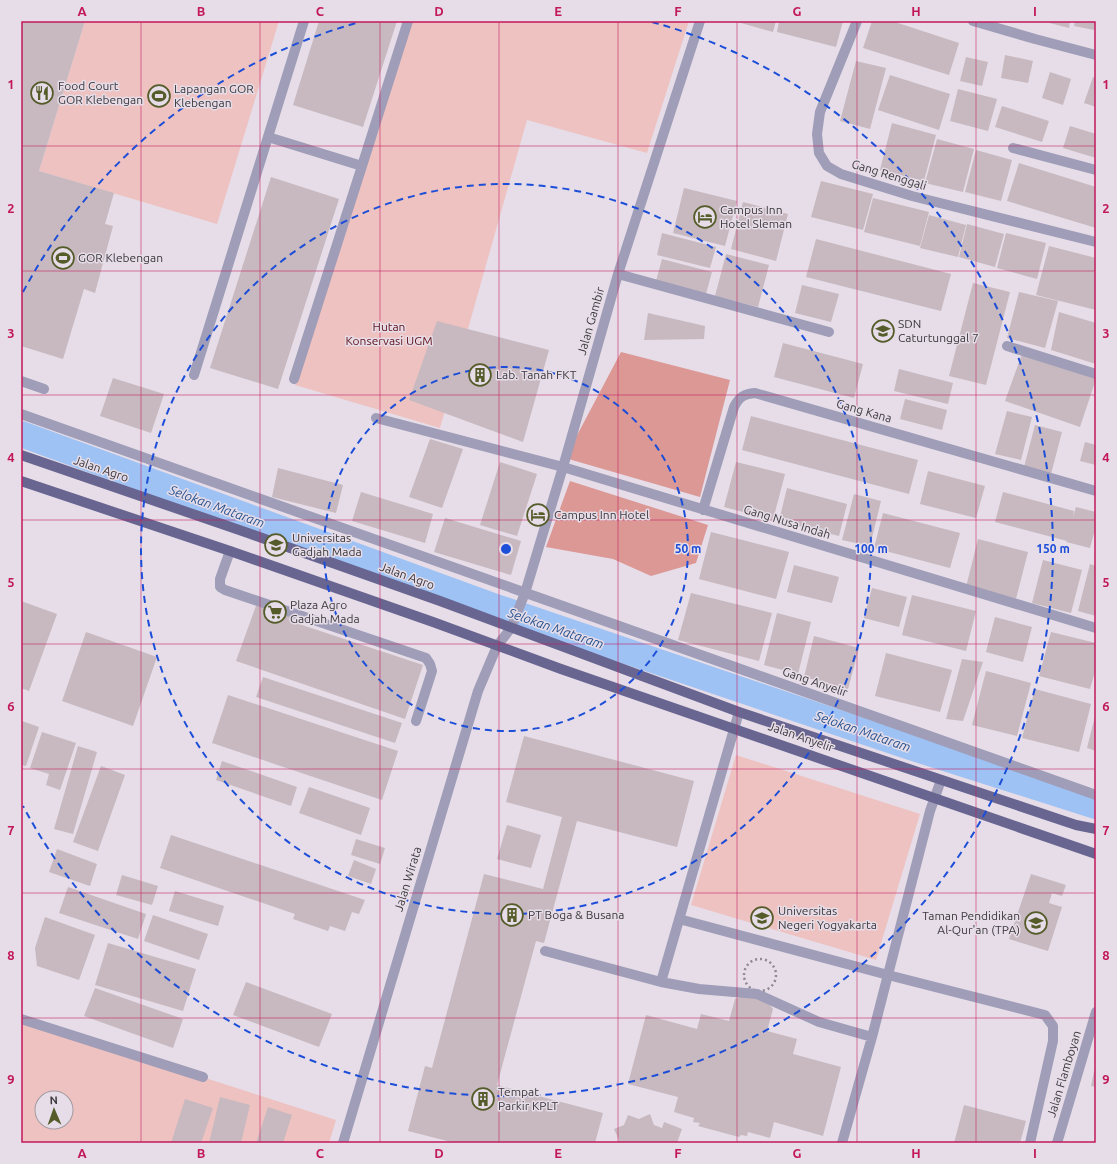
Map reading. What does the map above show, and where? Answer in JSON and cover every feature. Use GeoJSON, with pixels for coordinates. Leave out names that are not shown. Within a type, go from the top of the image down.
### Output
{"type":"FeatureCollection","features":[{"type":"Feature","properties":{"kind":"main road","name":"Jalan Agro"},"geometry":{"type":"LineString","coordinates":[[21,455],[248,533],[433,599],[512,624]]}},
{"type":"Feature","properties":{"kind":"main road"},"geometry":{"type":"LineString","coordinates":[[21,481],[230,551],[497,646]]}},
{"type":"Feature","properties":{"kind":"main road","name":"Jalan Anyelir"},"geometry":{"type":"LineString","coordinates":[[512,624],[739,712],[1076,825],[1096,829]]}},
{"type":"Feature","properties":{"kind":"main road","name":"Jalan Anyelir"},"geometry":{"type":"LineString","coordinates":[[497,646],[1096,854]]}},
{"type":"Feature","properties":{"kind":"street"},"geometry":{"type":"LineString","coordinates":[[194,375],[304,21]]}},
{"type":"Feature","properties":{"kind":"street"},"geometry":{"type":"LineString","coordinates":[[294,379],[408,21]]}},
{"type":"Feature","properties":{"kind":"street","name":"Jalan Gambir"},"geometry":{"type":"LineString","coordinates":[[512,624],[524,596],[563,467],[618,274],[700,21]]}},
{"type":"Feature","properties":{"kind":"street","name":"Gang Renggali"},"geometry":{"type":"LineString","coordinates":[[857,21],[820,112],[817,134],[819,153],[827,166],[841,174],[912,196],[1096,242]]}},
{"type":"Feature","properties":{"kind":"street"},"geometry":{"type":"LineString","coordinates":[[973,21],[1096,55]]}},
{"type":"Feature","properties":{"kind":"street"},"geometry":{"type":"LineString","coordinates":[[268,137],[362,166]]}},
{"type":"Feature","properties":{"kind":"street"},"geometry":{"type":"LineString","coordinates":[[1013,148],[1096,170]]}},
{"type":"Feature","properties":{"kind":"street"},"geometry":{"type":"LineString","coordinates":[[618,274],[829,332]]}},
{"type":"Feature","properties":{"kind":"street"},"geometry":{"type":"LineString","coordinates":[[1007,346],[1096,374]]}},
{"type":"Feature","properties":{"kind":"street"},"geometry":{"type":"LineString","coordinates":[[21,381],[44,389]]}},
{"type":"Feature","properties":{"kind":"street","name":"Gang Kana"},"geometry":{"type":"LineString","coordinates":[[704,510],[734,407],[738,399],[746,394],[755,393],[1096,490]]}},
{"type":"Feature","properties":{"kind":"street","name":"Gang Anyelir"},"geometry":{"type":"LineString","coordinates":[[21,414],[524,596],[1096,795]]}},
{"type":"Feature","properties":{"kind":"street","name":"Gang Nusa Indah"},"geometry":{"type":"LineString","coordinates":[[376,418],[563,467],[1096,628]]}},
{"type":"Feature","properties":{"kind":"street"},"geometry":{"type":"LineString","coordinates":[[230,551],[220,579],[220,587],[225,590],[426,658],[432,671],[416,721]]}},
{"type":"Feature","properties":{"kind":"street","name":"Jalan Wirata"},"geometry":{"type":"LineString","coordinates":[[342,1143],[475,700],[497,646],[512,624]]}},
{"type":"Feature","properties":{"kind":"street"},"geometry":{"type":"LineString","coordinates":[[661,982],[739,712]]}},
{"type":"Feature","properties":{"kind":"street"},"geometry":{"type":"LineString","coordinates":[[842,1143],[872,1037],[930,811],[940,780]]}},
{"type":"Feature","properties":{"kind":"street"},"geometry":{"type":"LineString","coordinates":[[679,919],[888,976],[1045,1015],[1053,1026],[1053,1041],[1030,1143]]}},
{"type":"Feature","properties":{"kind":"street"},"geometry":{"type":"LineString","coordinates":[[545,951],[661,982],[699,989],[757,994],[819,1022],[872,1037]]}},
{"type":"Feature","properties":{"kind":"street","name":"Jalan Flamboyan"},"geometry":{"type":"LineString","coordinates":[[1057,1143],[1096,1012]]}},
{"type":"Feature","properties":{"kind":"street"},"geometry":{"type":"LineString","coordinates":[[21,1019],[203,1077]]}},
{"type":"Feature","properties":{"kind":"green space","name":"Lapangan GOR Klebengan"},"geometry":{"type":"Polygon","coordinates":[[[85,21],[279,21],[217,224],[39,171],[85,21]]]}},
{"type":"Feature","properties":{"kind":"green space","name":"Hutan Konservasi UGM"},"geometry":{"type":"Polygon","coordinates":[[[411,21],[689,21],[647,153],[527,120],[440,428],[295,385],[411,21]]]}},
{"type":"Feature","properties":{"kind":"green space"},"geometry":{"type":"Polygon","coordinates":[[[736,755],[920,814],[876,960],[691,905],[736,755]]]}},
{"type":"Feature","properties":{"kind":"green space"},"geometry":{"type":"Polygon","coordinates":[[[21,1019],[336,1120],[329,1143],[21,1143],[21,1019]]]}},
{"type":"Feature","properties":{"kind":"shaded area"},"geometry":{"type":"Polygon","coordinates":[[[621,352],[730,380],[700,497],[565,458],[621,352]]]}},
{"type":"Feature","properties":{"kind":"shaded area"},"geometry":{"type":"Polygon","coordinates":[[[570,481],[708,525],[696,563],[651,576],[613,559],[546,547],[570,481]]]}},
{"type":"Feature","properties":{"kind":"building","name":"GOR Klebengan"},"geometry":{"type":"Polygon","coordinates":[[[21,21],[85,21],[39,171],[114,193],[105,224],[113,226],[95,293],[84,289],[63,359],[21,346],[21,21]]]}},
{"type":"Feature","properties":{"kind":"building"},"geometry":{"type":"Polygon","coordinates":[[[319,21],[397,21],[363,127],[293,105],[319,21]]]}},
{"type":"Feature","properties":{"kind":"building"},"geometry":{"type":"Polygon","coordinates":[[[734,21],[776,21],[773,32],[734,21]]]}},
{"type":"Feature","properties":{"kind":"building"},"geometry":{"type":"Polygon","coordinates":[[[779,21],[843,21],[836,47],[777,32],[779,21]]]}},
{"type":"Feature","properties":{"kind":"building"},"geometry":{"type":"Polygon","coordinates":[[[872,21],[892,21],[959,43],[949,75],[863,48],[872,21]]]}},
{"type":"Feature","properties":{"kind":"building"},"geometry":{"type":"Polygon","coordinates":[[[1042,21],[1070,21],[1069,28],[1042,21]]]}},
{"type":"Feature","properties":{"kind":"building"},"geometry":{"type":"Polygon","coordinates":[[[1075,21],[1096,21],[1094,30],[1074,26],[1075,21]]]}},
{"type":"Feature","properties":{"kind":"building"},"geometry":{"type":"Polygon","coordinates":[[[1005,55],[1033,61],[1028,83],[1001,78],[1005,55]]]}},
{"type":"Feature","properties":{"kind":"building"},"geometry":{"type":"Polygon","coordinates":[[[966,57],[988,62],[982,86],[960,81],[966,57]]]}},
{"type":"Feature","properties":{"kind":"building"},"geometry":{"type":"Polygon","coordinates":[[[856,61],[886,68],[870,129],[840,121],[856,61]]]}},
{"type":"Feature","properties":{"kind":"building"},"geometry":{"type":"Polygon","coordinates":[[[1050,72],[1071,79],[1063,105],[1042,98],[1050,72]]]}},
{"type":"Feature","properties":{"kind":"building"},"geometry":{"type":"Polygon","coordinates":[[[890,75],[950,94],[939,130],[878,110],[890,75]]]}},
{"type":"Feature","properties":{"kind":"building"},"geometry":{"type":"Polygon","coordinates":[[[1093,77],[1096,78],[1096,107],[1084,103],[1093,77]]]}},
{"type":"Feature","properties":{"kind":"building"},"geometry":{"type":"Polygon","coordinates":[[[958,89],[997,99],[988,131],[950,121],[958,89]]]}},
{"type":"Feature","properties":{"kind":"building"},"geometry":{"type":"Polygon","coordinates":[[[1002,106],[1049,121],[1042,142],[995,127],[1002,106]]]}},
{"type":"Feature","properties":{"kind":"building"},"geometry":{"type":"Polygon","coordinates":[[[892,123],[936,135],[924,181],[880,170],[892,123]]]}},
{"type":"Feature","properties":{"kind":"building"},"geometry":{"type":"Polygon","coordinates":[[[1070,126],[1096,134],[1096,158],[1063,148],[1070,126]]]}},
{"type":"Feature","properties":{"kind":"building"},"geometry":{"type":"Polygon","coordinates":[[[937,139],[974,149],[963,192],[925,183],[937,139]]]}},
{"type":"Feature","properties":{"kind":"building"},"geometry":{"type":"Polygon","coordinates":[[[976,150],[1012,160],[1001,201],[965,192],[976,150]]]}},
{"type":"Feature","properties":{"kind":"building"},"geometry":{"type":"Polygon","coordinates":[[[1019,163],[1096,187],[1096,228],[1007,201],[1019,163]]]}},
{"type":"Feature","properties":{"kind":"building"},"geometry":{"type":"Polygon","coordinates":[[[271,177],[339,199],[278,389],[210,368],[271,177]]]}},
{"type":"Feature","properties":{"kind":"building"},"geometry":{"type":"Polygon","coordinates":[[[821,181],[873,194],[863,230],[811,217],[821,181]]]}},
{"type":"Feature","properties":{"kind":"building","name":"Campus Inn Hotel Sleman"},"geometry":{"type":"Polygon","coordinates":[[[684,188],[737,201],[725,246],[673,233],[684,188]]]}},
{"type":"Feature","properties":{"kind":"building"},"geometry":{"type":"Polygon","coordinates":[[[873,198],[929,212],[920,246],[864,232],[873,198]]]}},
{"type":"Feature","properties":{"kind":"building"},"geometry":{"type":"Polygon","coordinates":[[[743,202],[788,214],[776,261],[731,249],[743,202]]]}},
{"type":"Feature","properties":{"kind":"building"},"geometry":{"type":"Polygon","coordinates":[[[929,215],[966,225],[958,257],[920,248],[929,215]]]}},
{"type":"Feature","properties":{"kind":"building"},"geometry":{"type":"Polygon","coordinates":[[[967,224],[1004,234],[995,267],[959,257],[967,224]]]}},
{"type":"Feature","properties":{"kind":"building"},"geometry":{"type":"Polygon","coordinates":[[[662,233],[716,247],[710,268],[657,255],[662,233]]]}},
{"type":"Feature","properties":{"kind":"building"},"geometry":{"type":"Polygon","coordinates":[[[1006,233],[1046,243],[1037,279],[997,268],[1006,233]]]}},
{"type":"Feature","properties":{"kind":"building"},"geometry":{"type":"Polygon","coordinates":[[[816,239],[951,274],[941,311],[806,277],[816,239]]]}},
{"type":"Feature","properties":{"kind":"building"},"geometry":{"type":"Polygon","coordinates":[[[1049,246],[1096,258],[1096,310],[1036,295],[1049,246]]]}},
{"type":"Feature","properties":{"kind":"building"},"geometry":{"type":"Polygon","coordinates":[[[726,254],[769,265],[758,307],[715,296],[726,254]]]}},
{"type":"Feature","properties":{"kind":"building"},"geometry":{"type":"Polygon","coordinates":[[[662,259],[712,272],[706,294],[656,281],[662,259]]]}},
{"type":"Feature","properties":{"kind":"building"},"geometry":{"type":"Polygon","coordinates":[[[973,283],[1010,292],[986,385],[949,376],[973,283]]]}},
{"type":"Feature","properties":{"kind":"building"},"geometry":{"type":"Polygon","coordinates":[[[802,285],[839,294],[831,322],[795,313],[802,285]]]}},
{"type":"Feature","properties":{"kind":"building"},"geometry":{"type":"Polygon","coordinates":[[[1019,292],[1058,301],[1045,348],[1007,338],[1019,292]]]}},
{"type":"Feature","properties":{"kind":"building"},"geometry":{"type":"Polygon","coordinates":[[[1059,312],[1096,323],[1096,364],[1051,350],[1059,312]]]}},
{"type":"Feature","properties":{"kind":"building"},"geometry":{"type":"Polygon","coordinates":[[[648,313],[705,326],[704,339],[644,340],[648,313]]]}},
{"type":"Feature","properties":{"kind":"building","name":"Lab. Tanah FKT"},"geometry":{"type":"Polygon","coordinates":[[[437,321],[549,350],[523,442],[409,400],[437,321]]]}},
{"type":"Feature","properties":{"kind":"building"},"geometry":{"type":"Polygon","coordinates":[[[783,343],[863,364],[854,398],[774,377],[783,343]]]}},
{"type":"Feature","properties":{"kind":"building"},"geometry":{"type":"Polygon","coordinates":[[[1022,354],[1096,379],[1080,427],[1005,401],[1022,354]]]}},
{"type":"Feature","properties":{"kind":"building"},"geometry":{"type":"Polygon","coordinates":[[[899,369],[953,383],[948,404],[894,391],[899,369]]]}},
{"type":"Feature","properties":{"kind":"building"},"geometry":{"type":"Polygon","coordinates":[[[113,378],[164,394],[151,433],[100,416],[113,378]]]}},
{"type":"Feature","properties":{"kind":"building"},"geometry":{"type":"Polygon","coordinates":[[[905,399],[947,410],[942,430],[900,419],[905,399]]]}},
{"type":"Feature","properties":{"kind":"building"},"geometry":{"type":"Polygon","coordinates":[[[1007,411],[1032,417],[1021,460],[995,454],[1007,411]]]}},
{"type":"Feature","properties":{"kind":"building"},"geometry":{"type":"Polygon","coordinates":[[[751,416],[918,460],[909,494],[742,450],[751,416]]]}},
{"type":"Feature","properties":{"kind":"building"},"geometry":{"type":"Polygon","coordinates":[[[1035,425],[1062,432],[1051,474],[1024,467],[1035,425]]]}},
{"type":"Feature","properties":{"kind":"building"},"geometry":{"type":"Polygon","coordinates":[[[430,439],[463,449],[442,508],[409,497],[430,439]]]}},
{"type":"Feature","properties":{"kind":"building"},"geometry":{"type":"Polygon","coordinates":[[[1085,442],[1096,445],[1096,465],[1080,461],[1085,442]]]}},
{"type":"Feature","properties":{"kind":"building"},"geometry":{"type":"Polygon","coordinates":[[[500,462],[537,474],[517,536],[480,525],[500,462]]]}},
{"type":"Feature","properties":{"kind":"building"},"geometry":{"type":"Polygon","coordinates":[[[736,462],[785,474],[773,520],[724,507],[736,462]]]}},
{"type":"Feature","properties":{"kind":"building"},"geometry":{"type":"Polygon","coordinates":[[[278,468],[343,485],[336,513],[272,497],[278,468]]]}},
{"type":"Feature","properties":{"kind":"building"},"geometry":{"type":"Polygon","coordinates":[[[928,471],[985,486],[976,518],[920,504],[928,471]]]}},
{"type":"Feature","properties":{"kind":"building"},"geometry":{"type":"Polygon","coordinates":[[[787,488],[847,504],[839,536],[779,521],[787,488]]]}},
{"type":"Feature","properties":{"kind":"building"},"geometry":{"type":"Polygon","coordinates":[[[361,492],[433,514],[425,543],[352,521],[361,492]]]}},
{"type":"Feature","properties":{"kind":"building"},"geometry":{"type":"Polygon","coordinates":[[[1003,492],[1074,511],[1073,517],[1076,507],[1096,512],[1096,526],[1090,548],[995,522],[1003,492]]]}},
{"type":"Feature","properties":{"kind":"building"},"geometry":{"type":"Polygon","coordinates":[[[854,494],[881,501],[870,546],[842,540],[854,494]]]}},
{"type":"Feature","properties":{"kind":"building"},"geometry":{"type":"Polygon","coordinates":[[[883,513],[960,533],[950,568],[874,548],[883,513]]]}},
{"type":"Feature","properties":{"kind":"building"},"geometry":{"type":"Polygon","coordinates":[[[445,518],[521,541],[511,575],[434,552],[445,518]]]}},
{"type":"Feature","properties":{"kind":"building"},"geometry":{"type":"Polygon","coordinates":[[[711,532],[789,552],[776,599],[699,579],[711,532]]]}},
{"type":"Feature","properties":{"kind":"building"},"geometry":{"type":"Polygon","coordinates":[[[978,539],[1028,552],[1016,599],[966,587],[978,539]]]}},
{"type":"Feature","properties":{"kind":"building"},"geometry":{"type":"Polygon","coordinates":[[[1043,560],[1082,570],[1071,613],[1032,603],[1043,560]]]}},
{"type":"Feature","properties":{"kind":"building"},"geometry":{"type":"Polygon","coordinates":[[[1090,564],[1096,566],[1096,616],[1078,611],[1090,564]]]}},
{"type":"Feature","properties":{"kind":"building"},"geometry":{"type":"Polygon","coordinates":[[[794,565],[839,577],[832,603],[787,592],[794,565]]]}},
{"type":"Feature","properties":{"kind":"building"},"geometry":{"type":"Polygon","coordinates":[[[872,588],[907,597],[899,627],[864,618],[872,588]]]}},
{"type":"Feature","properties":{"kind":"building"},"geometry":{"type":"Polygon","coordinates":[[[691,593],[772,613],[759,661],[678,640],[691,593]]]}},
{"type":"Feature","properties":{"kind":"building"},"geometry":{"type":"Polygon","coordinates":[[[912,595],[976,611],[966,651],[902,635],[912,595]]]}},
{"type":"Feature","properties":{"kind":"building"},"geometry":{"type":"Polygon","coordinates":[[[21,601],[57,614],[29,691],[21,688],[21,601]]]}},
{"type":"Feature","properties":{"kind":"building"},"geometry":{"type":"Polygon","coordinates":[[[257,603],[295,616],[293,622],[423,665],[405,719],[236,661],[257,603]]]}},
{"type":"Feature","properties":{"kind":"building"},"geometry":{"type":"Polygon","coordinates":[[[777,613],[811,622],[798,674],[764,665],[777,613]]]}},
{"type":"Feature","properties":{"kind":"building"},"geometry":{"type":"Polygon","coordinates":[[[995,617],[1032,627],[1023,662],[986,652],[995,617]]]}},
{"type":"Feature","properties":{"kind":"building"},"geometry":{"type":"Polygon","coordinates":[[[86,632],[157,657],[133,726],[62,701],[86,632]]]}},
{"type":"Feature","properties":{"kind":"building"},"geometry":{"type":"Polygon","coordinates":[[[1051,632],[1096,643],[1096,668],[1090,689],[1039,676],[1051,632]]]}},
{"type":"Feature","properties":{"kind":"building"},"geometry":{"type":"Polygon","coordinates":[[[814,636],[859,648],[848,689],[804,677],[814,636]]]}},
{"type":"Feature","properties":{"kind":"building"},"geometry":{"type":"Polygon","coordinates":[[[886,653],[952,670],[940,712],[875,696],[886,653]]]}},
{"type":"Feature","properties":{"kind":"building"},"geometry":{"type":"Polygon","coordinates":[[[962,659],[983,662],[963,721],[946,719],[962,659]]]}},
{"type":"Feature","properties":{"kind":"building"},"geometry":{"type":"Polygon","coordinates":[[[986,671],[1031,683],[1017,736],[972,725],[986,671]]]}},
{"type":"Feature","properties":{"kind":"building"},"geometry":{"type":"Polygon","coordinates":[[[263,677],[402,723],[395,743],[256,697],[263,677]]]}},
{"type":"Feature","properties":{"kind":"building"},"geometry":{"type":"Polygon","coordinates":[[[1035,689],[1091,704],[1079,752],[1022,738],[1035,689]]]}},
{"type":"Feature","properties":{"kind":"building"},"geometry":{"type":"Polygon","coordinates":[[[228,695],[398,751],[382,800],[212,743],[228,695]]]}},
{"type":"Feature","properties":{"kind":"building"},"geometry":{"type":"Polygon","coordinates":[[[1096,716],[1096,751],[1087,748],[1096,716]]]}},
{"type":"Feature","properties":{"kind":"building"},"geometry":{"type":"Polygon","coordinates":[[[22,721],[39,727],[26,766],[21,765],[22,721]]]}},
{"type":"Feature","properties":{"kind":"building"},"geometry":{"type":"Polygon","coordinates":[[[42,732],[76,743],[60,790],[46,785],[49,774],[30,768],[42,732]]]}},
{"type":"Feature","properties":{"kind":"building","name":"PT Boga & Busana"},"geometry":{"type":"Polygon","coordinates":[[[524,736],[694,781],[677,847],[577,821],[544,943],[536,941],[497,1085],[603,1113],[595,1143],[455,1143],[408,1131],[425,1066],[432,1068],[484,874],[543,889],[562,817],[506,802],[524,736]]]}},
{"type":"Feature","properties":{"kind":"building"},"geometry":{"type":"Polygon","coordinates":[[[78,746],[97,752],[73,834],[54,829],[78,746]]]}},
{"type":"Feature","properties":{"kind":"building"},"geometry":{"type":"Polygon","coordinates":[[[222,761],[297,787],[291,806],[216,780],[222,761]]]}},
{"type":"Feature","properties":{"kind":"building"},"geometry":{"type":"Polygon","coordinates":[[[101,766],[125,775],[98,851],[73,842],[101,766]]]}},
{"type":"Feature","properties":{"kind":"building"},"geometry":{"type":"Polygon","coordinates":[[[309,787],[370,808],[361,835],[299,813],[309,787]]]}},
{"type":"Feature","properties":{"kind":"building"},"geometry":{"type":"Polygon","coordinates":[[[507,825],[541,835],[531,868],[497,859],[507,825]]]}},
{"type":"Feature","properties":{"kind":"building"},"geometry":{"type":"Polygon","coordinates":[[[171,835],[365,900],[359,914],[352,912],[345,931],[330,926],[328,931],[293,919],[295,914],[160,868],[171,835]]]}},
{"type":"Feature","properties":{"kind":"building"},"geometry":{"type":"Polygon","coordinates":[[[356,839],[385,848],[380,864],[351,855],[356,839]]]}},
{"type":"Feature","properties":{"kind":"building"},"geometry":{"type":"Polygon","coordinates":[[[57,849],[97,864],[90,886],[49,872],[57,849]]]}},
{"type":"Feature","properties":{"kind":"building"},"geometry":{"type":"Polygon","coordinates":[[[354,860],[376,869],[371,884],[348,876],[354,860]]]}},
{"type":"Feature","properties":{"kind":"building","name":"Taman Pendidikan Al-Qur'an (TPA)"},"geometry":{"type":"Polygon","coordinates":[[[1031,874],[1066,885],[1062,896],[1052,893],[1049,903],[1062,907],[1048,951],[1009,939],[1031,874]]]}},
{"type":"Feature","properties":{"kind":"building"},"geometry":{"type":"Polygon","coordinates":[[[122,875],[158,886],[152,905],[116,895],[122,875]]]}},
{"type":"Feature","properties":{"kind":"building"},"geometry":{"type":"Polygon","coordinates":[[[68,887],[146,914],[138,939],[59,913],[68,887]]]}},
{"type":"Feature","properties":{"kind":"building"},"geometry":{"type":"Polygon","coordinates":[[[175,891],[224,906],[218,926],[169,911],[175,891]]]}},
{"type":"Feature","properties":{"kind":"building"},"geometry":{"type":"Polygon","coordinates":[[[153,915],[208,934],[199,960],[144,941],[153,915]]]}},
{"type":"Feature","properties":{"kind":"building"},"geometry":{"type":"Polygon","coordinates":[[[45,917],[95,935],[79,980],[37,966],[35,948],[45,917]]]}},
{"type":"Feature","properties":{"kind":"building"},"geometry":{"type":"Polygon","coordinates":[[[108,943],[196,969],[183,1011],[95,985],[108,943]]]}},
{"type":"Feature","properties":{"kind":"building"},"geometry":{"type":"Polygon","coordinates":[[[246,982],[332,1014],[319,1047],[233,1015],[246,982]]]}},
{"type":"Feature","properties":{"kind":"building"},"geometry":{"type":"Polygon","coordinates":[[[95,988],[183,1019],[173,1048],[84,1016],[95,988]]]}},
{"type":"Feature","properties":{"kind":"building"},"geometry":{"type":"Polygon","coordinates":[[[751,996],[770,1005],[773,1009],[767,1031],[797,1039],[793,1054],[841,1067],[823,1136],[774,1122],[770,1138],[748,1132],[747,1136],[741,1135],[739,1137],[698,1126],[700,1123],[693,1122],[694,1118],[674,1112],[678,1097],[628,1084],[646,1015],[697,1029],[701,1014],[729,1021],[735,999],[751,996]]]}},
{"type":"Feature","properties":{"kind":"building"},"geometry":{"type":"Polygon","coordinates":[[[1096,1067],[1096,1087],[1091,1086],[1096,1067]]]}},
{"type":"Feature","properties":{"kind":"building"},"geometry":{"type":"Polygon","coordinates":[[[220,1097],[250,1105],[241,1143],[209,1143],[220,1097]]]}},
{"type":"Feature","properties":{"kind":"building"},"geometry":{"type":"Polygon","coordinates":[[[185,1099],[213,1108],[201,1143],[171,1143],[185,1099]]]}},
{"type":"Feature","properties":{"kind":"building"},"geometry":{"type":"Polygon","coordinates":[[[964,1105],[1026,1121],[1020,1143],[954,1143],[964,1105]]]}},
{"type":"Feature","properties":{"kind":"building"},"geometry":{"type":"Polygon","coordinates":[[[268,1107],[292,1115],[283,1143],[256,1143],[268,1107]]]}},
{"type":"Feature","properties":{"kind":"building"},"geometry":{"type":"Polygon","coordinates":[[[650,1114],[654,1125],[662,1128],[664,1122],[682,1129],[677,1143],[617,1143],[619,1140],[614,1129],[624,1125],[628,1115],[639,1119],[650,1114]]]}},
{"type":"Feature","properties":{"kind":"waterway","name":"Selokan Mataram"},"geometry":{"type":"LineString","coordinates":[[21,434],[493,606],[907,746],[1096,806]]}},
{"type":"Feature","properties":{"kind":"place","name":"Food Court GOR Klebengan"},"geometry":{"type":"Point","coordinates":[42,93]}},
{"type":"Feature","properties":{"kind":"place","name":"Lapangan GOR Klebengan"},"geometry":{"type":"Point","coordinates":[159,96]}},
{"type":"Feature","properties":{"kind":"place","name":"Campus Inn Hotel Sleman"},"geometry":{"type":"Point","coordinates":[705,217]}},
{"type":"Feature","properties":{"kind":"place","name":"GOR Klebengan"},"geometry":{"type":"Point","coordinates":[63,258]}},
{"type":"Feature","properties":{"kind":"place","name":"SDN Caturtunggal 7"},"geometry":{"type":"Point","coordinates":[883,331]}},
{"type":"Feature","properties":{"kind":"place","name":"Lab. Tanah FKT"},"geometry":{"type":"Point","coordinates":[480,375]}},
{"type":"Feature","properties":{"kind":"place","name":"Campus Inn Hotel"},"geometry":{"type":"Point","coordinates":[538,515]}},
{"type":"Feature","properties":{"kind":"place","name":"Universitas Gadjah Mada"},"geometry":{"type":"Point","coordinates":[276,545]}},
{"type":"Feature","properties":{"kind":"place","name":"Plaza Agro Gadjah Mada"},"geometry":{"type":"Point","coordinates":[275,612]}},
{"type":"Feature","properties":{"kind":"place","name":"PT Boga & Busana"},"geometry":{"type":"Point","coordinates":[512,915]}},
{"type":"Feature","properties":{"kind":"place","name":"Universitas Negeri Yogyakarta"},"geometry":{"type":"Point","coordinates":[762,918]}},
{"type":"Feature","properties":{"kind":"place","name":"Taman Pendidikan Al-Qur'an (TPA)"},"geometry":{"type":"Point","coordinates":[1036,923]}},
{"type":"Feature","properties":{"kind":"place","name":"Tempat Parkir KPLT"},"geometry":{"type":"Point","coordinates":[483,1099]}}]}
